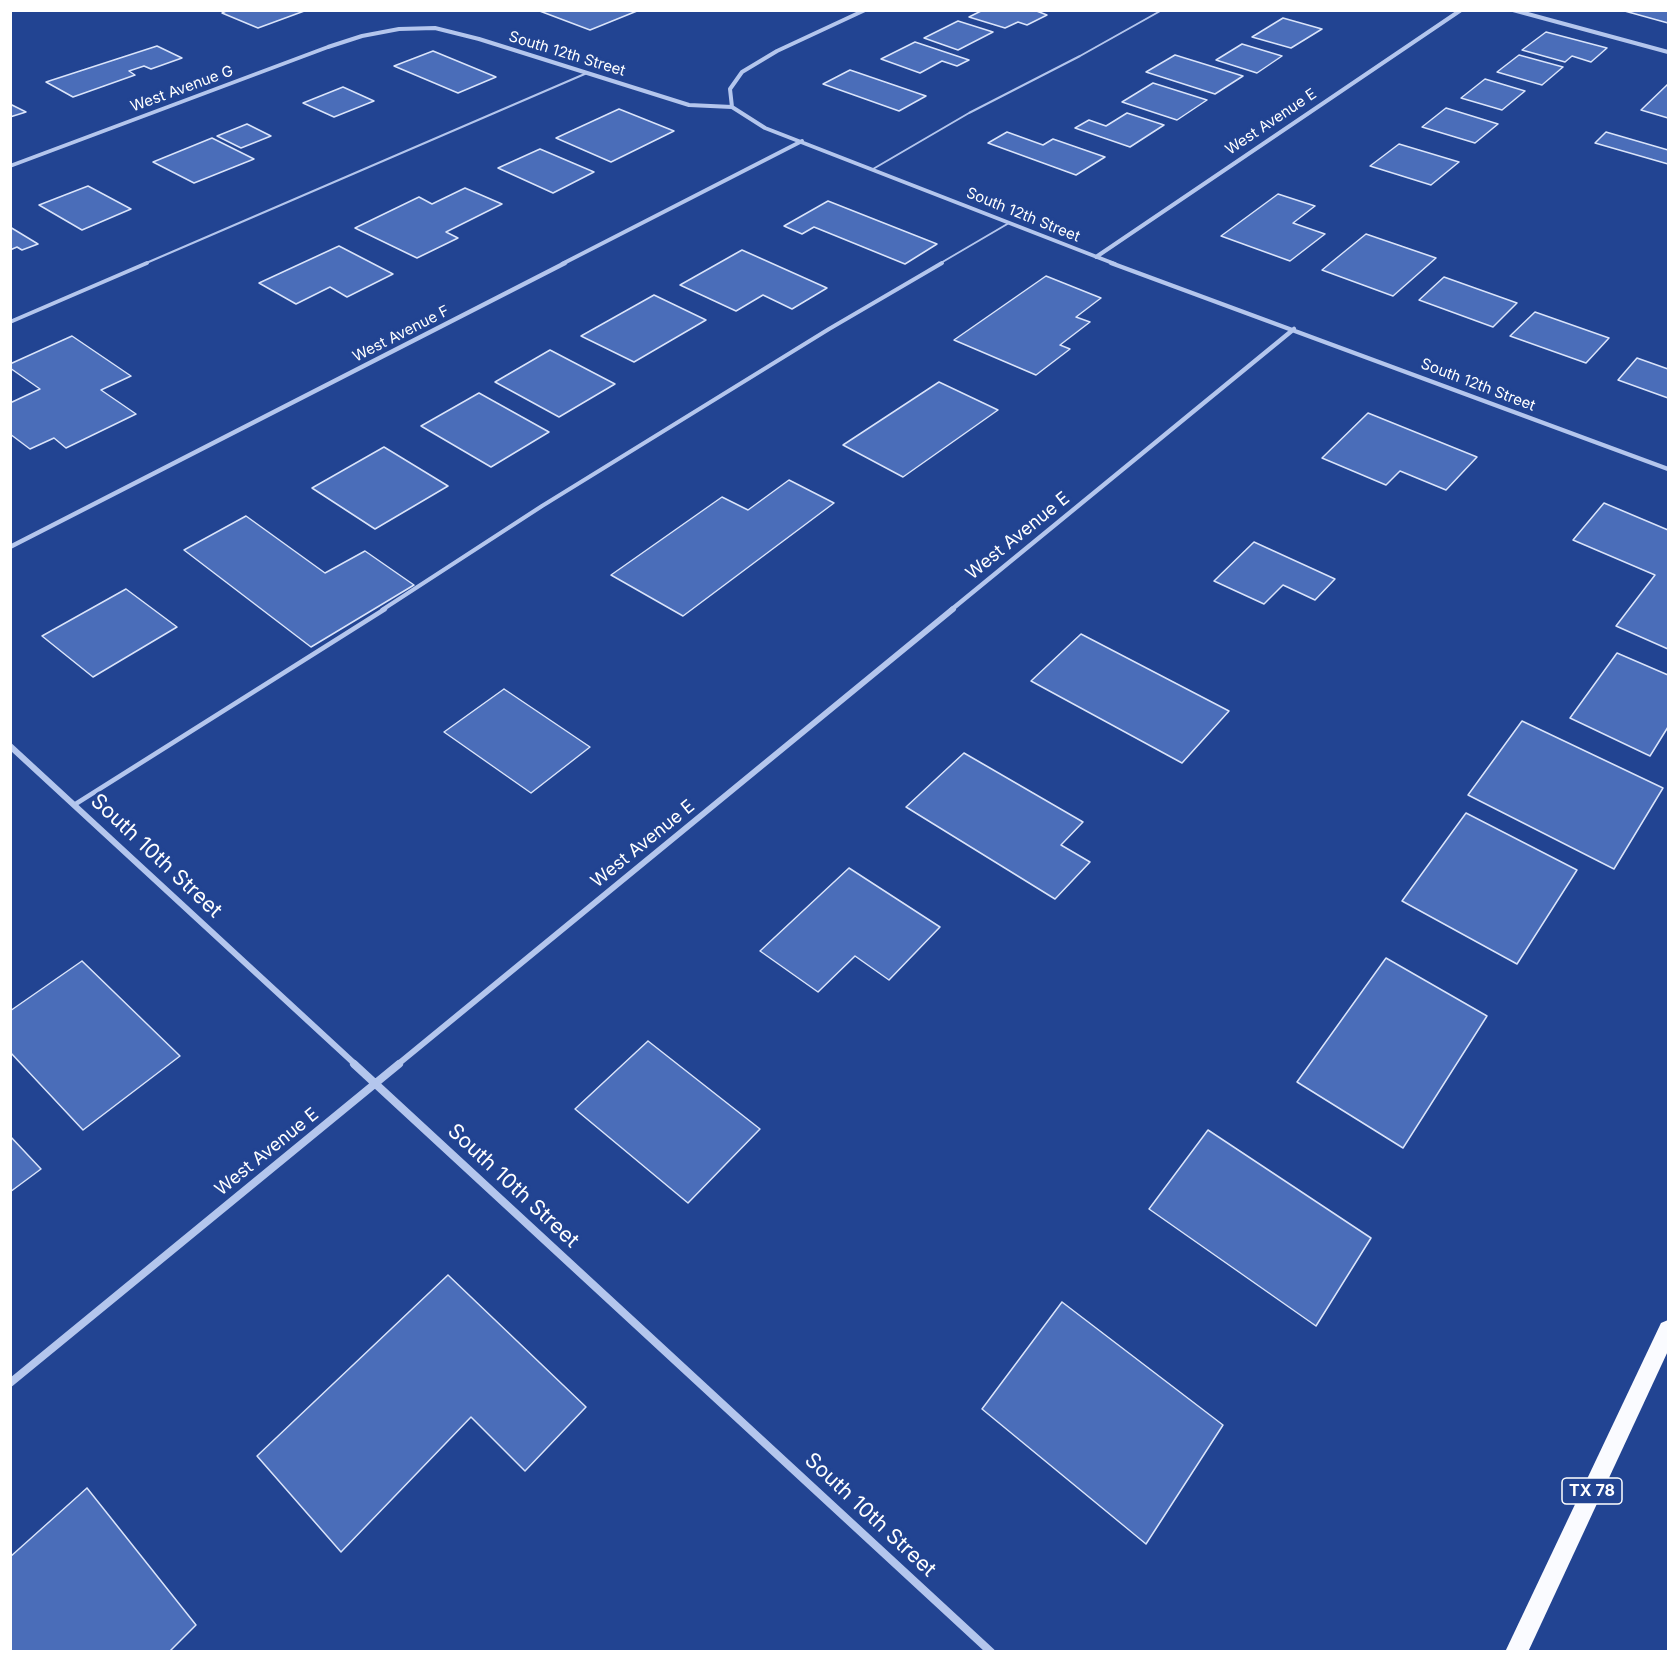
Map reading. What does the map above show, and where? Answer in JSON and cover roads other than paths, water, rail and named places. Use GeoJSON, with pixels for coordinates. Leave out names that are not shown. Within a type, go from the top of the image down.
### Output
{"type":"FeatureCollection","features":[{"type":"Feature","properties":{"kind":"main road","name":"TX 78"},"geometry":{"type":"LineString","coordinates":[[1516,1652],[1668,1330]]}},
{"type":"Feature","properties":{"kind":"street"},"geometry":{"type":"LineString","coordinates":[[732,107],[730,89],[742,72],[777,51],[865,10]]}},
{"type":"Feature","properties":{"kind":"street","name":"West Avenue E"},"geometry":{"type":"LineString","coordinates":[[1096,257],[1461,10]]}},
{"type":"Feature","properties":{"kind":"street"},"geometry":{"type":"LineString","coordinates":[[1513,10],[1668,52]]}},
{"type":"Feature","properties":{"kind":"street","name":"South 12th Street"},"geometry":{"type":"LineString","coordinates":[[362,36],[399,29],[435,28],[479,39],[689,105],[732,107],[765,128],[1096,257],[1668,469]]}},
{"type":"Feature","properties":{"kind":"street","name":"West Avenue G"},"geometry":{"type":"LineString","coordinates":[[10,166],[362,36]]}},
{"type":"Feature","properties":{"kind":"street","name":"West Avenue F"},"geometry":{"type":"LineString","coordinates":[[10,547],[802,141]]}},
{"type":"Feature","properties":{"kind":"street","name":"West Avenue E"},"geometry":{"type":"LineString","coordinates":[[10,1383],[1294,329]]}},
{"type":"Feature","properties":{"kind":"street","name":"South 10th Street"},"geometry":{"type":"LineString","coordinates":[[10,747],[991,1652]]}},
{"type":"Feature","properties":{"kind":"lane"},"geometry":{"type":"LineString","coordinates":[[873,169],[969,113],[1080,56],[1162,10]]}},
{"type":"Feature","properties":{"kind":"lane"},"geometry":{"type":"LineString","coordinates":[[10,322],[587,73]]}},
{"type":"Feature","properties":{"kind":"lane"},"geometry":{"type":"LineString","coordinates":[[74,805],[354,629],[572,488],[829,328],[1009,223]]}}]}
